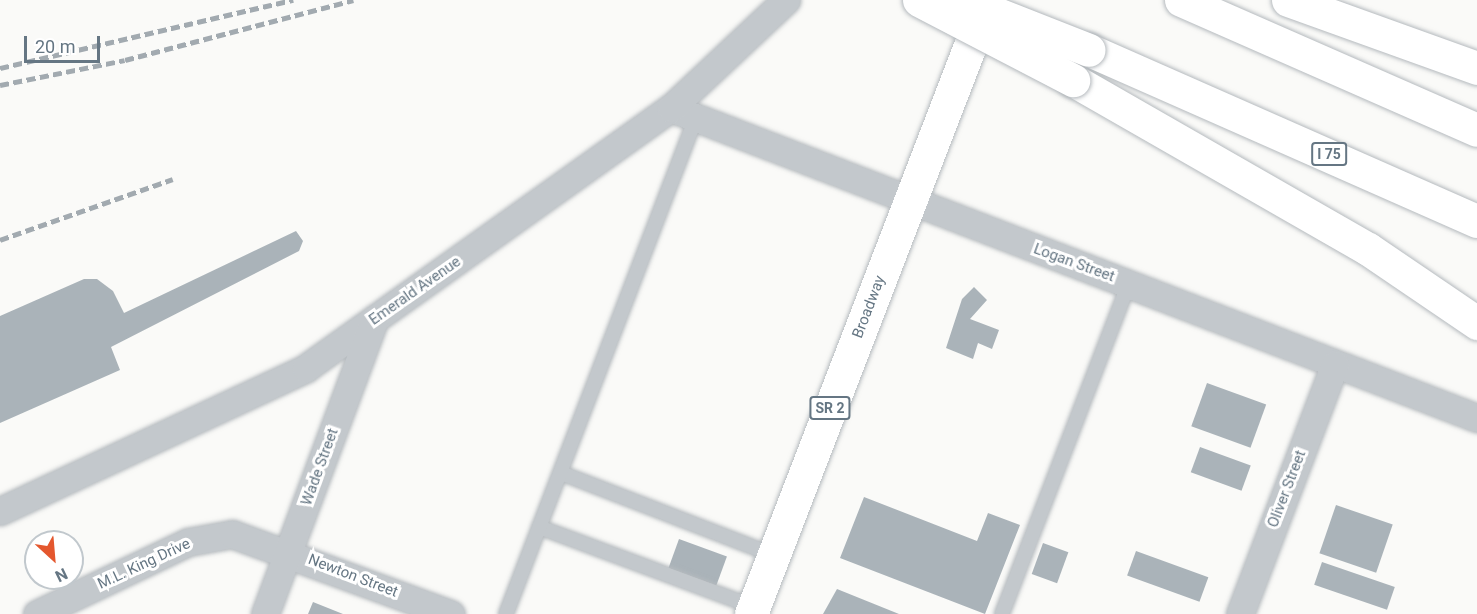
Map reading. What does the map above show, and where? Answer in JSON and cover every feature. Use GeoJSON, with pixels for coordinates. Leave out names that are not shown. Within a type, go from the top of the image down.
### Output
{"type":"FeatureCollection","features":[{"type":"Feature","properties":{"kind":"main road"},"geometry":{"type":"LineString","coordinates":[[919,0],[1073,80],[1368,249],[1477,323]]}},
{"type":"Feature","properties":{"kind":"main road","name":"I 75"},"geometry":{"type":"LineString","coordinates":[[962,0],[1089,50],[1477,222]]}},
{"type":"Feature","properties":{"kind":"main road","name":"Broadway"},"geometry":{"type":"LineString","coordinates":[[753,611],[988,0]]}},
{"type":"Feature","properties":{"kind":"main road"},"geometry":{"type":"LineString","coordinates":[[1181,0],[1477,130]]}},
{"type":"Feature","properties":{"kind":"main road"},"geometry":{"type":"LineString","coordinates":[[1288,0],[1477,68]]}},
{"type":"Feature","properties":{"kind":"street","name":"Emerald Avenue"},"geometry":{"type":"LineString","coordinates":[[0,511],[279,384],[375,319],[671,108],[786,0]]}},
{"type":"Feature","properties":{"kind":"street","name":"Logan Street"},"geometry":{"type":"LineString","coordinates":[[671,108],[695,120],[1129,283],[1477,418]]}},
{"type":"Feature","properties":{"kind":"street","name":"Wade Street"},"geometry":{"type":"LineString","coordinates":[[265,614],[375,319]]}},
{"type":"Feature","properties":{"kind":"street","name":"Oliver Street"},"geometry":{"type":"LineString","coordinates":[[1240,614],[1335,364]]}},
{"type":"Feature","properties":{"kind":"street","name":"M.L. King Drive"},"geometry":{"type":"LineString","coordinates":[[37,614],[211,535],[232,534],[289,551]]}},
{"type":"Feature","properties":{"kind":"street","name":"Newton Street"},"geometry":{"type":"LineString","coordinates":[[289,551],[451,614]]}},
{"type":"Feature","properties":{"kind":"lane"},"geometry":{"type":"LineString","coordinates":[[506,614],[695,120]]}},
{"type":"Feature","properties":{"kind":"lane"},"geometry":{"type":"LineString","coordinates":[[1002,614],[1129,283]]}},
{"type":"Feature","properties":{"kind":"lane"},"geometry":{"type":"LineString","coordinates":[[561,473],[773,555]]}},
{"type":"Feature","properties":{"kind":"lane"},"geometry":{"type":"LineString","coordinates":[[539,527],[753,611]]}},
{"type":"Feature","properties":{"kind":"building"},"geometry":{"type":"Polygon","coordinates":[[[296,231],[303,241],[299,251],[111,347],[120,370],[0,423],[0,316],[84,279],[97,279],[113,291],[124,313],[296,231]]]}},
{"type":"Feature","properties":{"kind":"building"},"geometry":{"type":"Polygon","coordinates":[[[974,287],[987,300],[970,319],[999,330],[992,349],[978,343],[973,359],[946,348],[962,299],[974,287]]]}},
{"type":"Feature","properties":{"kind":"building"},"geometry":{"type":"Polygon","coordinates":[[[1207,383],[1266,405],[1250,448],[1191,426],[1207,383]]]}},
{"type":"Feature","properties":{"kind":"building"},"geometry":{"type":"Polygon","coordinates":[[[1200,447],[1251,465],[1242,491],[1191,472],[1200,447]]]}},
{"type":"Feature","properties":{"kind":"building"},"geometry":{"type":"Polygon","coordinates":[[[864,497],[977,541],[988,513],[1020,525],[985,614],[840,558],[864,497]]]}},
{"type":"Feature","properties":{"kind":"building"},"geometry":{"type":"Polygon","coordinates":[[[1336,505],[1393,525],[1376,573],[1319,553],[1336,505]]]}},
{"type":"Feature","properties":{"kind":"building"},"geometry":{"type":"Polygon","coordinates":[[[679,539],[727,556],[716,586],[668,568],[679,539]]]}},
{"type":"Feature","properties":{"kind":"building"},"geometry":{"type":"Polygon","coordinates":[[[1043,543],[1068,552],[1057,583],[1032,574],[1043,543]]]}},
{"type":"Feature","properties":{"kind":"building"},"geometry":{"type":"Polygon","coordinates":[[[1136,551],[1208,577],[1199,602],[1127,575],[1136,551]]]}},
{"type":"Feature","properties":{"kind":"building"},"geometry":{"type":"Polygon","coordinates":[[[1322,562],[1395,587],[1387,610],[1314,585],[1322,562]]]}},
{"type":"Feature","properties":{"kind":"building"},"geometry":{"type":"Polygon","coordinates":[[[837,589],[899,614],[823,614],[837,589]]]}},
{"type":"Feature","properties":{"kind":"building"},"geometry":{"type":"Polygon","coordinates":[[[313,602],[343,614],[308,614],[313,602]]]}},
{"type":"Feature","properties":{"kind":"railway"},"geometry":{"type":"LineString","coordinates":[[0,68],[293,0]]}},
{"type":"Feature","properties":{"kind":"railway"},"geometry":{"type":"LineString","coordinates":[[0,85],[125,60],[353,0]]}},
{"type":"Feature","properties":{"kind":"railway"},"geometry":{"type":"LineString","coordinates":[[0,240],[173,179]]}}]}
